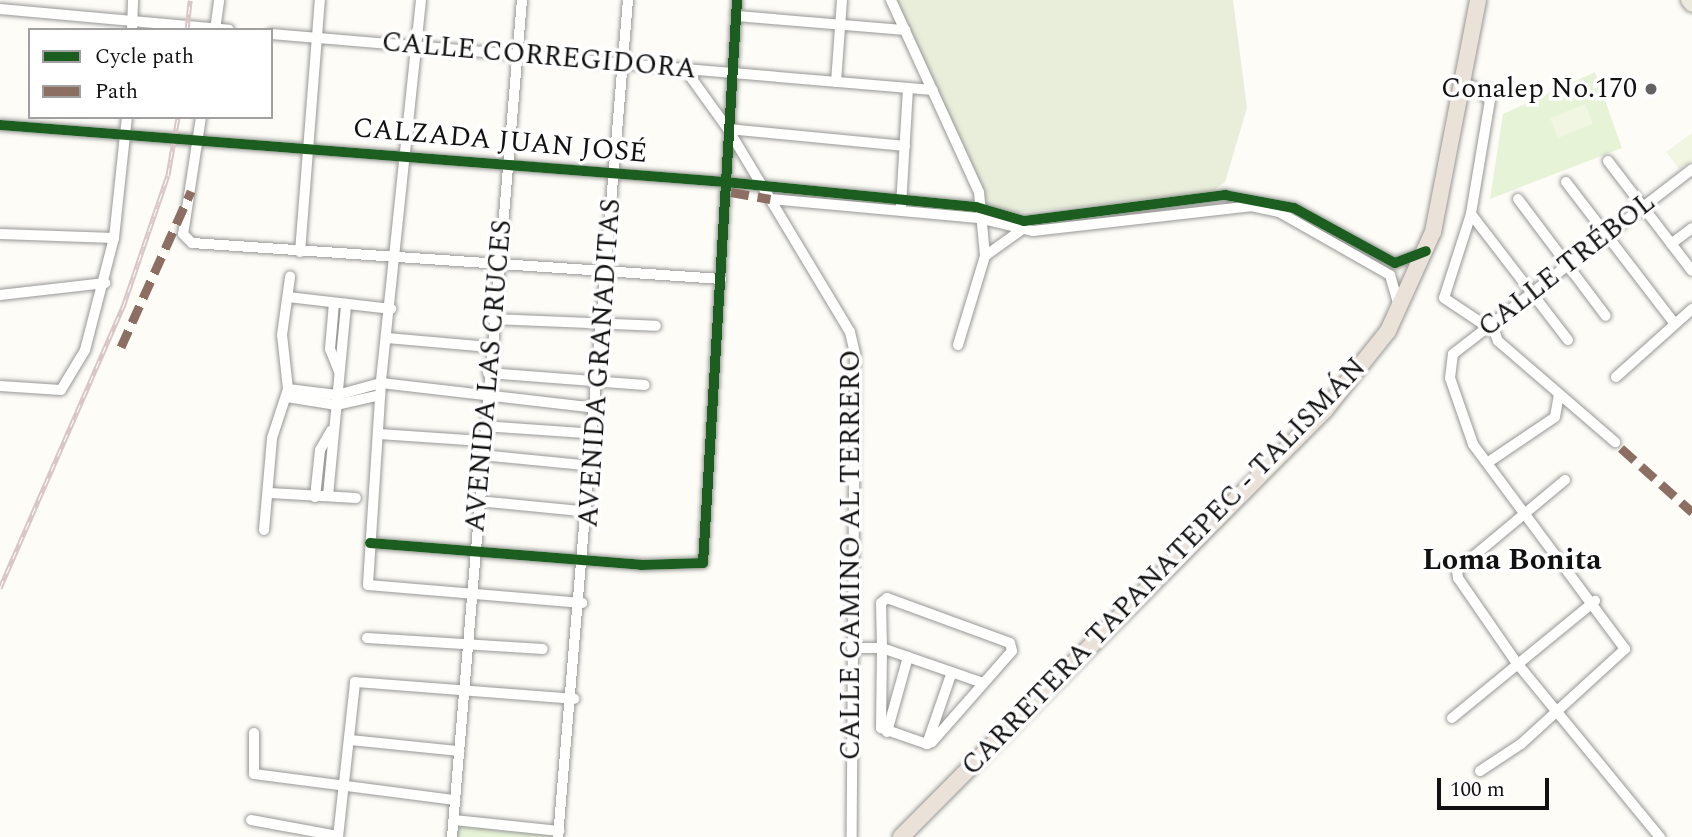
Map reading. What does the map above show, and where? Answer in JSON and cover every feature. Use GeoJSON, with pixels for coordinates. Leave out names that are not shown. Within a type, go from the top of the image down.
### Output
{"type":"FeatureCollection","features":[{"type":"Feature","properties":{"kind":"highway","name":"CARRETERA TAPANATEPEC - TALISMÁN"},"geometry":{"type":"LineString","coordinates":[[901,837],[1325,410],[1400,312],[1426,251],[1446,180],[1478,0]]}},
{"type":"Feature","properties":{"kind":"highway","name":"CARRETERA TAPANATEPEC - TALISMÁN"},"geometry":{"type":"LineString","coordinates":[[914,837],[1373,370],[1432,266],[1453,197],[1487,0]]}},
{"type":"Feature","properties":{"kind":"main road"},"geometry":{"type":"LineString","coordinates":[[1688,0],[1692,5]]}},
{"type":"Feature","properties":{"kind":"street"},"geometry":{"type":"LineString","coordinates":[[132,25],[133,0]]}},
{"type":"Feature","properties":{"kind":"street"},"geometry":{"type":"LineString","coordinates":[[215,28],[219,0]]}},
{"type":"Feature","properties":{"kind":"street"},"geometry":{"type":"LineString","coordinates":[[300,252],[320,0]]}},
{"type":"Feature","properties":{"kind":"street"},"geometry":{"type":"LineString","coordinates":[[421,0],[397,258],[381,383],[367,580],[371,588],[388,590],[582,603]]}},
{"type":"Feature","properties":{"kind":"street","name":"AVENIDA LAS CRUCES"},"geometry":{"type":"LineString","coordinates":[[452,837],[495,263],[508,166],[522,0]]}},
{"type":"Feature","properties":{"kind":"street","name":"AVENIDA GRANADITAS"},"geometry":{"type":"LineString","coordinates":[[559,834],[574,699],[594,466],[600,323],[607,272],[628,0]]}},
{"type":"Feature","properties":{"kind":"street"},"geometry":{"type":"LineString","coordinates":[[370,543],[585,559],[703,563],[721,279],[727,129],[734,72],[737,0]]}},
{"type":"Feature","properties":{"kind":"street"},"geometry":{"type":"LineString","coordinates":[[836,82],[842,0]]}},
{"type":"Feature","properties":{"kind":"street"},"geometry":{"type":"LineString","coordinates":[[891,0],[989,215],[985,256],[958,345]]}},
{"type":"Feature","properties":{"kind":"street"},"geometry":{"type":"LineString","coordinates":[[0,9],[132,25],[194,28]]}},
{"type":"Feature","properties":{"kind":"street"},"geometry":{"type":"LineString","coordinates":[[737,16],[842,21],[905,30]]}},
{"type":"Feature","properties":{"kind":"street","name":"CALLE CORREGIDORA"},"geometry":{"type":"LineString","coordinates":[[273,34],[933,90]]}},
{"type":"Feature","properties":{"kind":"street","name":"CALLE CAMINO AL TERRERO"},"geometry":{"type":"LineString","coordinates":[[684,68],[727,129],[850,332],[855,354],[852,837]]}},
{"type":"Feature","properties":{"kind":"street"},"geometry":{"type":"LineString","coordinates":[[1472,86],[1490,100],[1471,214],[1444,298],[1488,324],[1498,341],[1615,442]]}},
{"type":"Feature","properties":{"kind":"street"},"geometry":{"type":"LineString","coordinates":[[900,213],[908,89]]}},
{"type":"Feature","properties":{"kind":"street"},"geometry":{"type":"LineString","coordinates":[[0,386],[65,387],[95,326],[114,238],[127,119]]}},
{"type":"Feature","properties":{"kind":"street"},"geometry":{"type":"LineString","coordinates":[[201,119],[184,234],[192,243],[721,279]]}},
{"type":"Feature","properties":{"kind":"street","name":"CALZADA JUAN JOSÉ"},"geometry":{"type":"LineString","coordinates":[[0,125],[725,182],[902,200],[989,215]]}},
{"type":"Feature","properties":{"kind":"street"},"geometry":{"type":"LineString","coordinates":[[727,129],[905,146]]}},
{"type":"Feature","properties":{"kind":"street"},"geometry":{"type":"LineString","coordinates":[[1608,161],[1692,271]]}},
{"type":"Feature","properties":{"kind":"street","name":"CALLE TRÉBOL"},"geometry":{"type":"LineString","coordinates":[[1490,461],[1473,444],[1450,367],[1453,354],[1488,324],[1692,169]]}},
{"type":"Feature","properties":{"kind":"street"},"geometry":{"type":"LineString","coordinates":[[1566,182],[1674,323]]}},
{"type":"Feature","properties":{"kind":"street"},"geometry":{"type":"LineString","coordinates":[[985,256],[1024,226],[1224,195],[1268,200],[1395,263]]}},
{"type":"Feature","properties":{"kind":"street"},"geometry":{"type":"LineString","coordinates":[[770,199],[900,213],[989,215],[1024,226],[1251,206],[1279,212],[1390,275]]}},
{"type":"Feature","properties":{"kind":"street"},"geometry":{"type":"LineString","coordinates":[[1518,199],[1606,316]]}},
{"type":"Feature","properties":{"kind":"street"},"geometry":{"type":"LineString","coordinates":[[1471,214],[1568,340]]}},
{"type":"Feature","properties":{"kind":"street"},"geometry":{"type":"LineString","coordinates":[[1671,244],[1692,229]]}},
{"type":"Feature","properties":{"kind":"street"},"geometry":{"type":"LineString","coordinates":[[0,234],[114,238]]}},
{"type":"Feature","properties":{"kind":"street"},"geometry":{"type":"LineString","coordinates":[[1400,312],[1390,275],[1395,263],[1426,251]]}},
{"type":"Feature","properties":{"kind":"street"},"geometry":{"type":"LineString","coordinates":[[264,530],[270,493],[272,438],[287,393],[282,335],[290,277]]}},
{"type":"Feature","properties":{"kind":"street"},"geometry":{"type":"LineString","coordinates":[[0,295],[105,283]]}},
{"type":"Feature","properties":{"kind":"street"},"geometry":{"type":"LineString","coordinates":[[288,298],[391,309]]}},
{"type":"Feature","properties":{"kind":"street"},"geometry":{"type":"LineString","coordinates":[[328,496],[339,371],[340,304]]}},
{"type":"Feature","properties":{"kind":"street"},"geometry":{"type":"LineString","coordinates":[[1616,377],[1692,309]]}},
{"type":"Feature","properties":{"kind":"street"},"geometry":{"type":"LineString","coordinates":[[492,319],[656,327]]}},
{"type":"Feature","properties":{"kind":"street"},"geometry":{"type":"LineString","coordinates":[[387,338],[489,347]]}},
{"type":"Feature","properties":{"kind":"street"},"geometry":{"type":"LineString","coordinates":[[488,373],[645,386]]}},
{"type":"Feature","properties":{"kind":"street"},"geometry":{"type":"LineString","coordinates":[[336,400],[381,383],[597,408]]}},
{"type":"Feature","properties":{"kind":"street"},"geometry":{"type":"LineString","coordinates":[[287,393],[336,400],[380,395]]}},
{"type":"Feature","properties":{"kind":"street"},"geometry":{"type":"LineString","coordinates":[[1480,771],[1521,744],[1556,709],[1625,649],[1595,601],[1490,461],[1555,417],[1559,394]]}},
{"type":"Feature","properties":{"kind":"street"},"geometry":{"type":"LineString","coordinates":[[315,496],[320,450],[334,426]]}},
{"type":"Feature","properties":{"kind":"street"},"geometry":{"type":"LineString","coordinates":[[484,426],[596,434]]}},
{"type":"Feature","properties":{"kind":"street"},"geometry":{"type":"LineString","coordinates":[[379,434],[482,441]]}},
{"type":"Feature","properties":{"kind":"street"},"geometry":{"type":"LineString","coordinates":[[481,455],[594,466]]}},
{"type":"Feature","properties":{"kind":"street"},"geometry":{"type":"LineString","coordinates":[[1565,480],[1457,570],[1516,662],[1660,837]]}},
{"type":"Feature","properties":{"kind":"street"},"geometry":{"type":"LineString","coordinates":[[270,493],[356,498]]}},
{"type":"Feature","properties":{"kind":"street"},"geometry":{"type":"LineString","coordinates":[[478,501],[590,512]]}},
{"type":"Feature","properties":{"kind":"street"},"geometry":{"type":"LineString","coordinates":[[887,598],[1010,643],[1012,651],[927,744],[887,732],[880,724],[882,648],[887,598]]}},
{"type":"Feature","properties":{"kind":"street"},"geometry":{"type":"LineString","coordinates":[[1452,718],[1516,662],[1595,601]]}},
{"type":"Feature","properties":{"kind":"street"},"geometry":{"type":"LineString","coordinates":[[367,638],[467,642],[543,649]]}},
{"type":"Feature","properties":{"kind":"street"},"geometry":{"type":"LineString","coordinates":[[852,648],[882,648],[983,683]]}},
{"type":"Feature","properties":{"kind":"street"},"geometry":{"type":"LineString","coordinates":[[887,732],[908,657]]}},
{"type":"Feature","properties":{"kind":"street"},"geometry":{"type":"LineString","coordinates":[[927,744],[952,672]]}},
{"type":"Feature","properties":{"kind":"street"},"geometry":{"type":"LineString","coordinates":[[251,820],[338,837],[355,682],[574,699]]}},
{"type":"Feature","properties":{"kind":"street"},"geometry":{"type":"LineString","coordinates":[[254,733],[254,774],[345,788],[455,800]]}},
{"type":"Feature","properties":{"kind":"street"},"geometry":{"type":"LineString","coordinates":[[349,740],[459,751]]}},
{"type":"Feature","properties":{"kind":"street"},"geometry":{"type":"LineString","coordinates":[[454,820],[559,834]]}},
{"type":"Feature","properties":{"kind":"green space"},"geometry":{"type":"Polygon","coordinates":[[[888,0],[1233,0],[1247,108],[1225,182],[1209,194],[1002,214],[977,201],[888,0]]]}},
{"type":"Feature","properties":{"kind":"green space"},"geometry":{"type":"Polygon","coordinates":[[[1595,72],[1622,148],[1490,199],[1503,114],[1595,72]]]}},
{"type":"Feature","properties":{"kind":"green space"},"geometry":{"type":"Polygon","coordinates":[[[1585,104],[1593,124],[1558,138],[1550,118],[1585,104]]]}},
{"type":"Feature","properties":{"kind":"green space"},"geometry":{"type":"Polygon","coordinates":[[[1692,133],[1692,160],[1679,169],[1666,152],[1692,133]]]}},
{"type":"Feature","properties":{"kind":"green space"},"geometry":{"type":"Polygon","coordinates":[[[457,821],[551,831],[550,837],[455,837],[457,821]]]}},
{"type":"Feature","properties":{"kind":"railway"},"geometry":{"type":"LineString","coordinates":[[187,28],[190,0]]}},
{"type":"Feature","properties":{"kind":"railway"},"geometry":{"type":"LineString","coordinates":[[0,588],[123,307],[168,175],[178,119]]}},
{"type":"Feature","properties":{"kind":"marked path"},"geometry":{"type":"LineString","coordinates":[[121,347],[191,191]]}},
{"type":"Feature","properties":{"kind":"marked path"},"geometry":{"type":"LineString","coordinates":[[731,192],[770,199]]}},
{"type":"Feature","properties":{"kind":"marked path"},"geometry":{"type":"LineString","coordinates":[[1621,448],[1692,512]]}},
{"type":"Feature","properties":{"kind":"cycle path"},"geometry":{"type":"LineString","coordinates":[[370,543],[641,565],[703,563],[737,0]]}},
{"type":"Feature","properties":{"kind":"cycle path"},"geometry":{"type":"LineString","coordinates":[[0,125],[725,182],[976,207],[1024,221],[1225,195],[1294,208],[1395,263],[1426,251]]}},
{"type":"Feature","properties":{"kind":"place","name":"Conalep No.170"},"geometry":{"type":"Point","coordinates":[1651,89]}},
{"type":"Feature","properties":{"kind":"district","name":"Loma Bonita"},"geometry":{"type":"Point","coordinates":[1512,560]}}]}
